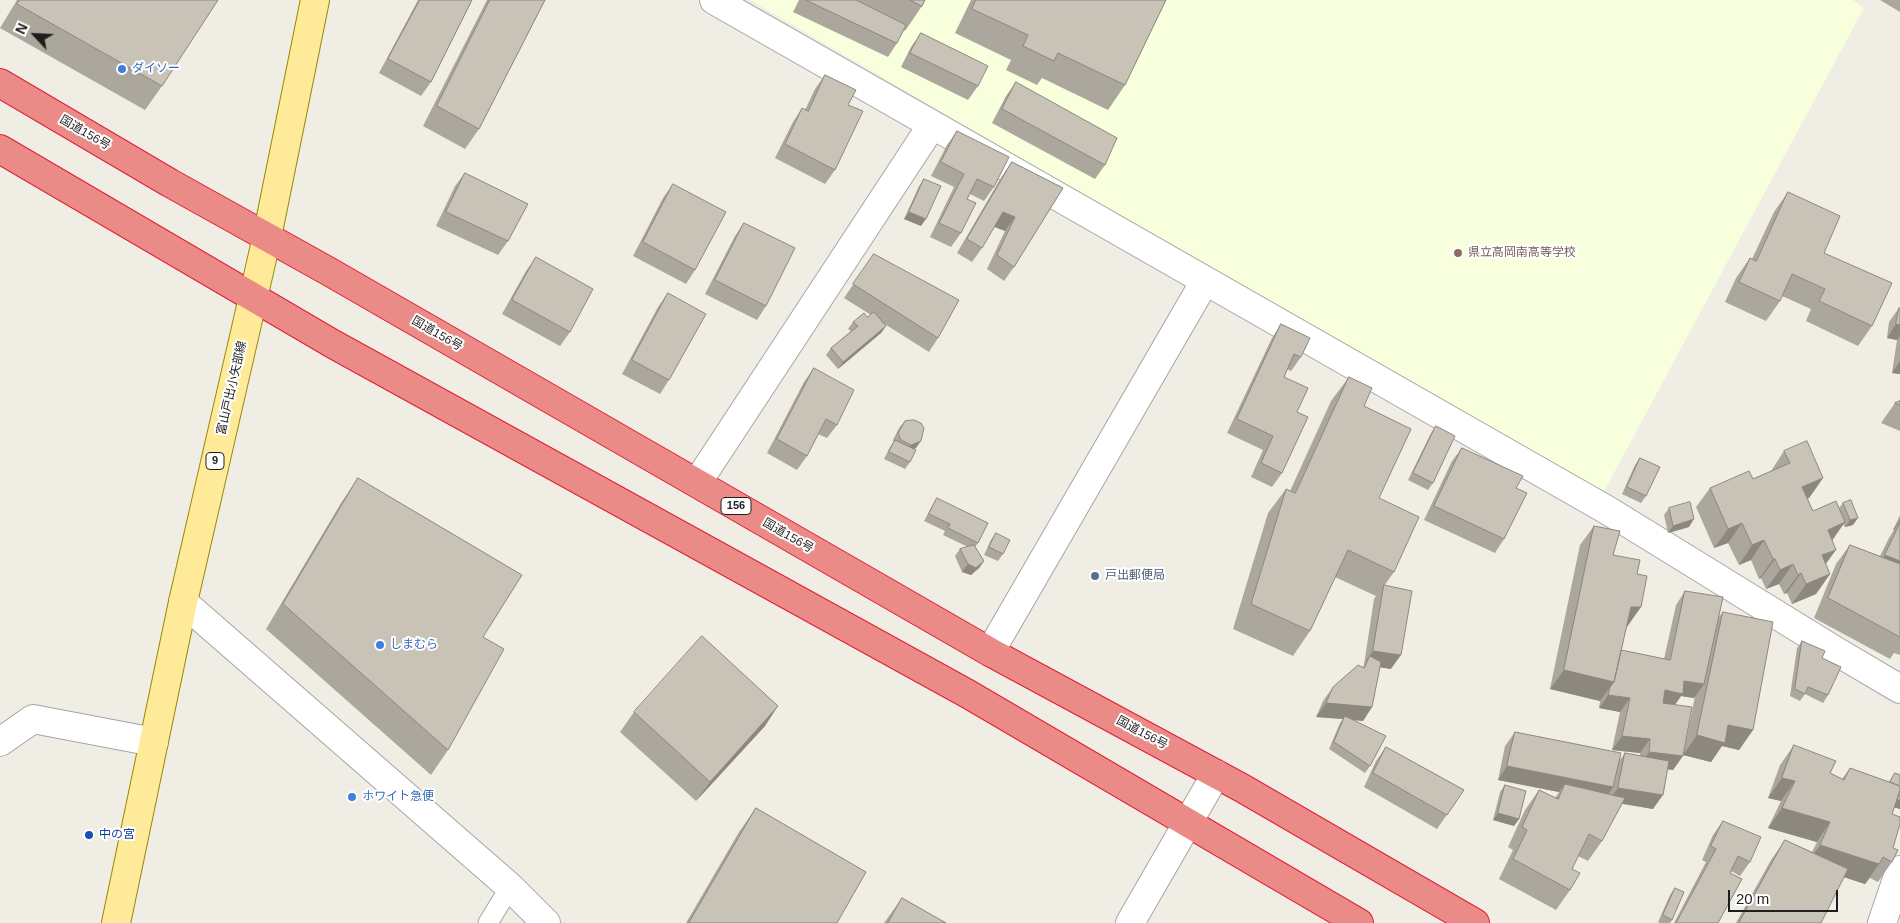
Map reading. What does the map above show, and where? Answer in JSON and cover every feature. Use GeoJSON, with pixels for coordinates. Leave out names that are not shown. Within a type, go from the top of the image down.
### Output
{"type":"FeatureCollection","features":[{"type":"Feature","properties":{"kind":"highway","name":"国道156号"},"geometry":{"type":"LineString","coordinates":[[0,83],[170,183],[990,652],[1216,774],[1475,923]]}},
{"type":"Feature","properties":{"kind":"highway"},"geometry":{"type":"LineString","coordinates":[[0,149],[341,349],[968,694],[1359,923]]}},
{"type":"Feature","properties":{"kind":"main road","name":"富山戸出小矢部線"},"geometry":{"type":"LineString","coordinates":[[116,923],[183,602],[267,237],[315,0]]}},
{"type":"Feature","properties":{"kind":"street"},"geometry":{"type":"LineString","coordinates":[[714,0],[1607,510],[1900,689]]}},
{"type":"Feature","properties":{"kind":"street"},"geometry":{"type":"LineString","coordinates":[[697,483],[932,124]]}},
{"type":"Feature","properties":{"kind":"street"},"geometry":{"type":"LineString","coordinates":[[990,652],[1206,280]]}},
{"type":"Feature","properties":{"kind":"street"},"geometry":{"type":"LineString","coordinates":[[183,602],[510,887],[546,923]]}},
{"type":"Feature","properties":{"kind":"street"},"geometry":{"type":"LineString","coordinates":[[0,742],[33,719],[154,742]]}},
{"type":"Feature","properties":{"kind":"street"},"geometry":{"type":"LineString","coordinates":[[1130,923],[1216,774]]}},
{"type":"Feature","properties":{"kind":"street"},"geometry":{"type":"LineString","coordinates":[[1882,923],[1900,870]]}},
{"type":"Feature","properties":{"kind":"lane"},"geometry":{"type":"LineString","coordinates":[[488,923],[510,887]]}},
{"type":"Feature","properties":{"kind":"shaded area","name":"県立高岡南高等学校"},"geometry":{"type":"Polygon","coordinates":[[[750,0],[1853,0],[1864,8],[1601,497],[750,0]]]}},
{"type":"Feature","properties":{"kind":"building","name":"ダイソー"},"geometry":{"type":"Polygon","coordinates":[[[20,0],[218,0],[162,86],[17,4],[20,0]]]}},
{"type":"Feature","properties":{"kind":"building"},"geometry":{"type":"Polygon","coordinates":[[[420,0],[472,0],[431,82],[388,59],[420,0]]]}},
{"type":"Feature","properties":{"kind":"building"},"geometry":{"type":"Polygon","coordinates":[[[490,0],[545,0],[479,129],[437,106],[490,0]]]}},
{"type":"Feature","properties":{"kind":"building"},"geometry":{"type":"Polygon","coordinates":[[[806,0],[856,0],[906,25],[897,43],[806,0]]]}},
{"type":"Feature","properties":{"kind":"building"},"geometry":{"type":"Polygon","coordinates":[[[910,0],[925,0],[922,6],[910,0]]]}},
{"type":"Feature","properties":{"kind":"building"},"geometry":{"type":"Polygon","coordinates":[[[976,0],[1166,0],[1125,85],[1058,53],[1054,61],[1023,46],[1028,35],[972,9],[976,0]]]}},
{"type":"Feature","properties":{"kind":"building"},"geometry":{"type":"Polygon","coordinates":[[[921,33],[988,66],[978,86],[910,53],[921,33]]]}},
{"type":"Feature","properties":{"kind":"building"},"geometry":{"type":"Polygon","coordinates":[[[825,75],[856,90],[848,105],[863,111],[835,170],[785,144],[802,108],[808,111],[825,75]]]}},
{"type":"Feature","properties":{"kind":"building"},"geometry":{"type":"Polygon","coordinates":[[[1016,82],[1117,138],[1105,165],[1002,109],[1016,82]]]}},
{"type":"Feature","properties":{"kind":"building"},"geometry":{"type":"Polygon","coordinates":[[[957,131],[1009,157],[994,187],[977,179],[967,199],[976,203],[961,233],[939,223],[964,174],[941,162],[957,131]]]}},
{"type":"Feature","properties":{"kind":"building"},"geometry":{"type":"Polygon","coordinates":[[[1012,162],[1063,188],[1014,267],[997,255],[1015,217],[1003,212],[982,248],[967,239],[1012,162]]]}},
{"type":"Feature","properties":{"kind":"building"},"geometry":{"type":"Polygon","coordinates":[[[465,173],[528,204],[508,241],[446,212],[465,173]]]}},
{"type":"Feature","properties":{"kind":"building"},"geometry":{"type":"Polygon","coordinates":[[[924,179],[941,186],[926,219],[909,212],[924,179]]]}},
{"type":"Feature","properties":{"kind":"building"},"geometry":{"type":"Polygon","coordinates":[[[673,184],[726,212],[695,270],[643,242],[673,184]]]}},
{"type":"Feature","properties":{"kind":"building"},"geometry":{"type":"Polygon","coordinates":[[[1788,192],[1840,216],[1824,253],[1892,283],[1872,326],[1819,301],[1825,289],[1792,274],[1780,301],[1739,282],[1750,258],[1756,261],[1788,192]]]}},
{"type":"Feature","properties":{"kind":"building"},"geometry":{"type":"Polygon","coordinates":[[[744,223],[795,248],[766,306],[715,280],[744,223]]]}},
{"type":"Feature","properties":{"kind":"building"},"geometry":{"type":"Polygon","coordinates":[[[874,254],[959,300],[938,338],[853,284],[874,254]]]}},
{"type":"Feature","properties":{"kind":"building"},"geometry":{"type":"Polygon","coordinates":[[[536,257],[593,289],[570,332],[512,300],[536,257]]]}},
{"type":"Feature","properties":{"kind":"building"},"geometry":{"type":"Polygon","coordinates":[[[668,293],[706,314],[669,380],[632,360],[668,293]]]}},
{"type":"Feature","properties":{"kind":"building"},"geometry":{"type":"Polygon","coordinates":[[[1900,308],[1900,325],[1896,324],[1900,308]]]}},
{"type":"Feature","properties":{"kind":"building"},"geometry":{"type":"Polygon","coordinates":[[[874,312],[886,326],[843,362],[831,348],[858,326],[853,322],[864,313],[867,317],[874,312]]]}},
{"type":"Feature","properties":{"kind":"building"},"geometry":{"type":"Polygon","coordinates":[[[1281,324],[1310,338],[1301,357],[1294,354],[1284,377],[1308,388],[1297,412],[1308,417],[1282,473],[1261,463],[1273,436],[1237,419],[1281,324]]]}},
{"type":"Feature","properties":{"kind":"building"},"geometry":{"type":"Polygon","coordinates":[[[814,368],[854,390],[837,425],[826,419],[807,456],[777,439],[814,368]]]}},
{"type":"Feature","properties":{"kind":"building"},"geometry":{"type":"Polygon","coordinates":[[[1349,377],[1372,388],[1364,406],[1411,429],[1379,498],[1419,517],[1394,572],[1348,550],[1310,631],[1251,604],[1286,489],[1295,493],[1349,377]]]}},
{"type":"Feature","properties":{"kind":"building"},"geometry":{"type":"Polygon","coordinates":[[[914,420],[921,423],[924,428],[921,441],[911,445],[901,440],[898,433],[905,421],[914,420]]]}},
{"type":"Feature","properties":{"kind":"building"},"geometry":{"type":"Polygon","coordinates":[[[1436,426],[1455,436],[1433,483],[1413,473],[1436,426]]]}},
{"type":"Feature","properties":{"kind":"building"},"geometry":{"type":"Polygon","coordinates":[[[895,440],[916,450],[910,462],[889,452],[895,440]]]}},
{"type":"Feature","properties":{"kind":"building"},"geometry":{"type":"Polygon","coordinates":[[[1807,441],[1823,478],[1802,487],[1813,511],[1836,501],[1845,522],[1828,530],[1836,550],[1822,555],[1830,574],[1806,584],[1801,573],[1798,575],[1793,564],[1780,570],[1764,540],[1752,545],[1742,523],[1728,529],[1710,488],[1749,471],[1753,479],[1790,463],[1784,451],[1807,441]]]}},
{"type":"Feature","properties":{"kind":"building"},"geometry":{"type":"Polygon","coordinates":[[[1462,448],[1523,476],[1516,488],[1527,493],[1504,539],[1434,506],[1462,448]]]}},
{"type":"Feature","properties":{"kind":"building"},"geometry":{"type":"Polygon","coordinates":[[[1640,458],[1660,467],[1646,496],[1627,487],[1640,458]]]}},
{"type":"Feature","properties":{"kind":"building","name":"しまむら"},"geometry":{"type":"Polygon","coordinates":[[[358,478],[522,575],[483,637],[504,649],[448,750],[283,604],[358,478]]]}},
{"type":"Feature","properties":{"kind":"building"},"geometry":{"type":"Polygon","coordinates":[[[937,498],[988,523],[978,543],[948,528],[950,524],[929,514],[937,498]]]}},
{"type":"Feature","properties":{"kind":"building"},"geometry":{"type":"Polygon","coordinates":[[[1851,500],[1858,518],[1850,520],[1843,503],[1851,500]]]}},
{"type":"Feature","properties":{"kind":"building"},"geometry":{"type":"Polygon","coordinates":[[[1690,502],[1694,519],[1673,526],[1669,508],[1690,502]]]}},
{"type":"Feature","properties":{"kind":"building"},"geometry":{"type":"Polygon","coordinates":[[[1900,523],[1900,561],[1885,555],[1900,523]]]}},
{"type":"Feature","properties":{"kind":"building"},"geometry":{"type":"Polygon","coordinates":[[[1594,526],[1620,531],[1613,555],[1640,560],[1637,574],[1647,576],[1641,607],[1631,607],[1614,682],[1564,670],[1594,526]]]}},
{"type":"Feature","properties":{"kind":"building"},"geometry":{"type":"Polygon","coordinates":[[[996,533],[1010,540],[1003,554],[989,547],[996,533]]]}},
{"type":"Feature","properties":{"kind":"building"},"geometry":{"type":"Polygon","coordinates":[[[974,545],[984,561],[976,568],[968,564],[960,549],[974,545]]]}},
{"type":"Feature","properties":{"kind":"building"},"geometry":{"type":"Polygon","coordinates":[[[1850,545],[1900,564],[1900,637],[1828,598],[1850,545]]]}},
{"type":"Feature","properties":{"kind":"building"},"geometry":{"type":"Polygon","coordinates":[[[1384,585],[1412,591],[1401,655],[1373,651],[1384,585]]]}},
{"type":"Feature","properties":{"kind":"building"},"geometry":{"type":"Polygon","coordinates":[[[1685,591],[1723,597],[1704,684],[1684,681],[1683,694],[1665,690],[1663,703],[1692,707],[1683,756],[1649,752],[1650,739],[1622,736],[1630,698],[1608,695],[1610,687],[1614,682],[1621,650],[1670,660],[1685,591]]]}},
{"type":"Feature","properties":{"kind":"building"},"geometry":{"type":"Polygon","coordinates":[[[1723,612],[1773,622],[1753,730],[1728,725],[1725,743],[1697,735],[1723,612]]]}},
{"type":"Feature","properties":{"kind":"building"},"geometry":{"type":"Polygon","coordinates":[[[702,636],[778,706],[710,782],[634,712],[702,636]]]}},
{"type":"Feature","properties":{"kind":"building"},"geometry":{"type":"Polygon","coordinates":[[[1802,641],[1825,651],[1822,658],[1841,667],[1828,695],[1808,687],[1805,694],[1795,689],[1802,641]]]}},
{"type":"Feature","properties":{"kind":"building"},"geometry":{"type":"Polygon","coordinates":[[[1370,656],[1381,662],[1372,707],[1326,703],[1333,687],[1358,665],[1364,668],[1370,656]]]}},
{"type":"Feature","properties":{"kind":"building"},"geometry":{"type":"Polygon","coordinates":[[[1345,716],[1386,736],[1370,766],[1334,742],[1345,716]]]}},
{"type":"Feature","properties":{"kind":"building"},"geometry":{"type":"Polygon","coordinates":[[[1515,732],[1621,753],[1613,787],[1507,766],[1515,732]]]}},
{"type":"Feature","properties":{"kind":"building"},"geometry":{"type":"Polygon","coordinates":[[[1794,745],[1836,761],[1830,773],[1844,780],[1850,768],[1900,786],[1892,814],[1900,817],[1900,824],[1893,848],[1898,850],[1892,862],[1883,857],[1879,864],[1820,845],[1830,822],[1782,808],[1795,781],[1782,778],[1794,745]]]}},
{"type":"Feature","properties":{"kind":"building"},"geometry":{"type":"Polygon","coordinates":[[[1386,747],[1464,790],[1447,815],[1373,773],[1386,747]]]}},
{"type":"Feature","properties":{"kind":"building"},"geometry":{"type":"Polygon","coordinates":[[[1625,753],[1669,761],[1663,795],[1618,788],[1625,753]]]}},
{"type":"Feature","properties":{"kind":"building"},"geometry":{"type":"Polygon","coordinates":[[[1895,773],[1900,775],[1900,786],[1890,782],[1895,773]]]}},
{"type":"Feature","properties":{"kind":"building"},"geometry":{"type":"Polygon","coordinates":[[[1565,784],[1625,798],[1602,841],[1589,834],[1572,869],[1580,873],[1570,890],[1513,859],[1527,830],[1522,827],[1539,790],[1558,799],[1565,784]]]}},
{"type":"Feature","properties":{"kind":"building"},"geometry":{"type":"Polygon","coordinates":[[[1505,785],[1526,791],[1519,819],[1498,813],[1505,785]]]}},
{"type":"Feature","properties":{"kind":"building"},"geometry":{"type":"Polygon","coordinates":[[[756,808],[866,872],[837,923],[689,923],[756,808]]]}},
{"type":"Feature","properties":{"kind":"building"},"geometry":{"type":"Polygon","coordinates":[[[1723,821],[1761,837],[1750,862],[1738,856],[1730,873],[1742,879],[1718,923],[1676,923],[1716,849],[1711,846],[1723,821]]]}},
{"type":"Feature","properties":{"kind":"building"},"geometry":{"type":"Polygon","coordinates":[[[1785,840],[1848,869],[1821,923],[1739,923],[1785,840]]]}},
{"type":"Feature","properties":{"kind":"building"},"geometry":{"type":"Polygon","coordinates":[[[1675,888],[1684,892],[1672,920],[1663,915],[1675,888]]]}},
{"type":"Feature","properties":{"kind":"building"},"geometry":{"type":"Polygon","coordinates":[[[902,898],[946,923],[888,923],[902,898]]]}},
{"type":"Feature","properties":{"kind":"place","name":"ダイソー"},"geometry":{"type":"Point","coordinates":[122,69]}},
{"type":"Feature","properties":{"kind":"place","name":"県立高岡南高等学校"},"geometry":{"type":"Point","coordinates":[1458,253]}},
{"type":"Feature","properties":{"kind":"place","name":"戸出郵便局"},"geometry":{"type":"Point","coordinates":[1095,576]}},
{"type":"Feature","properties":{"kind":"place","name":"しまむら"},"geometry":{"type":"Point","coordinates":[380,645]}},
{"type":"Feature","properties":{"kind":"place","name":"ホワイト急便"},"geometry":{"type":"Point","coordinates":[352,797]}},
{"type":"Feature","properties":{"kind":"place","name":"中の宮"},"geometry":{"type":"Point","coordinates":[89,835]}}]}
